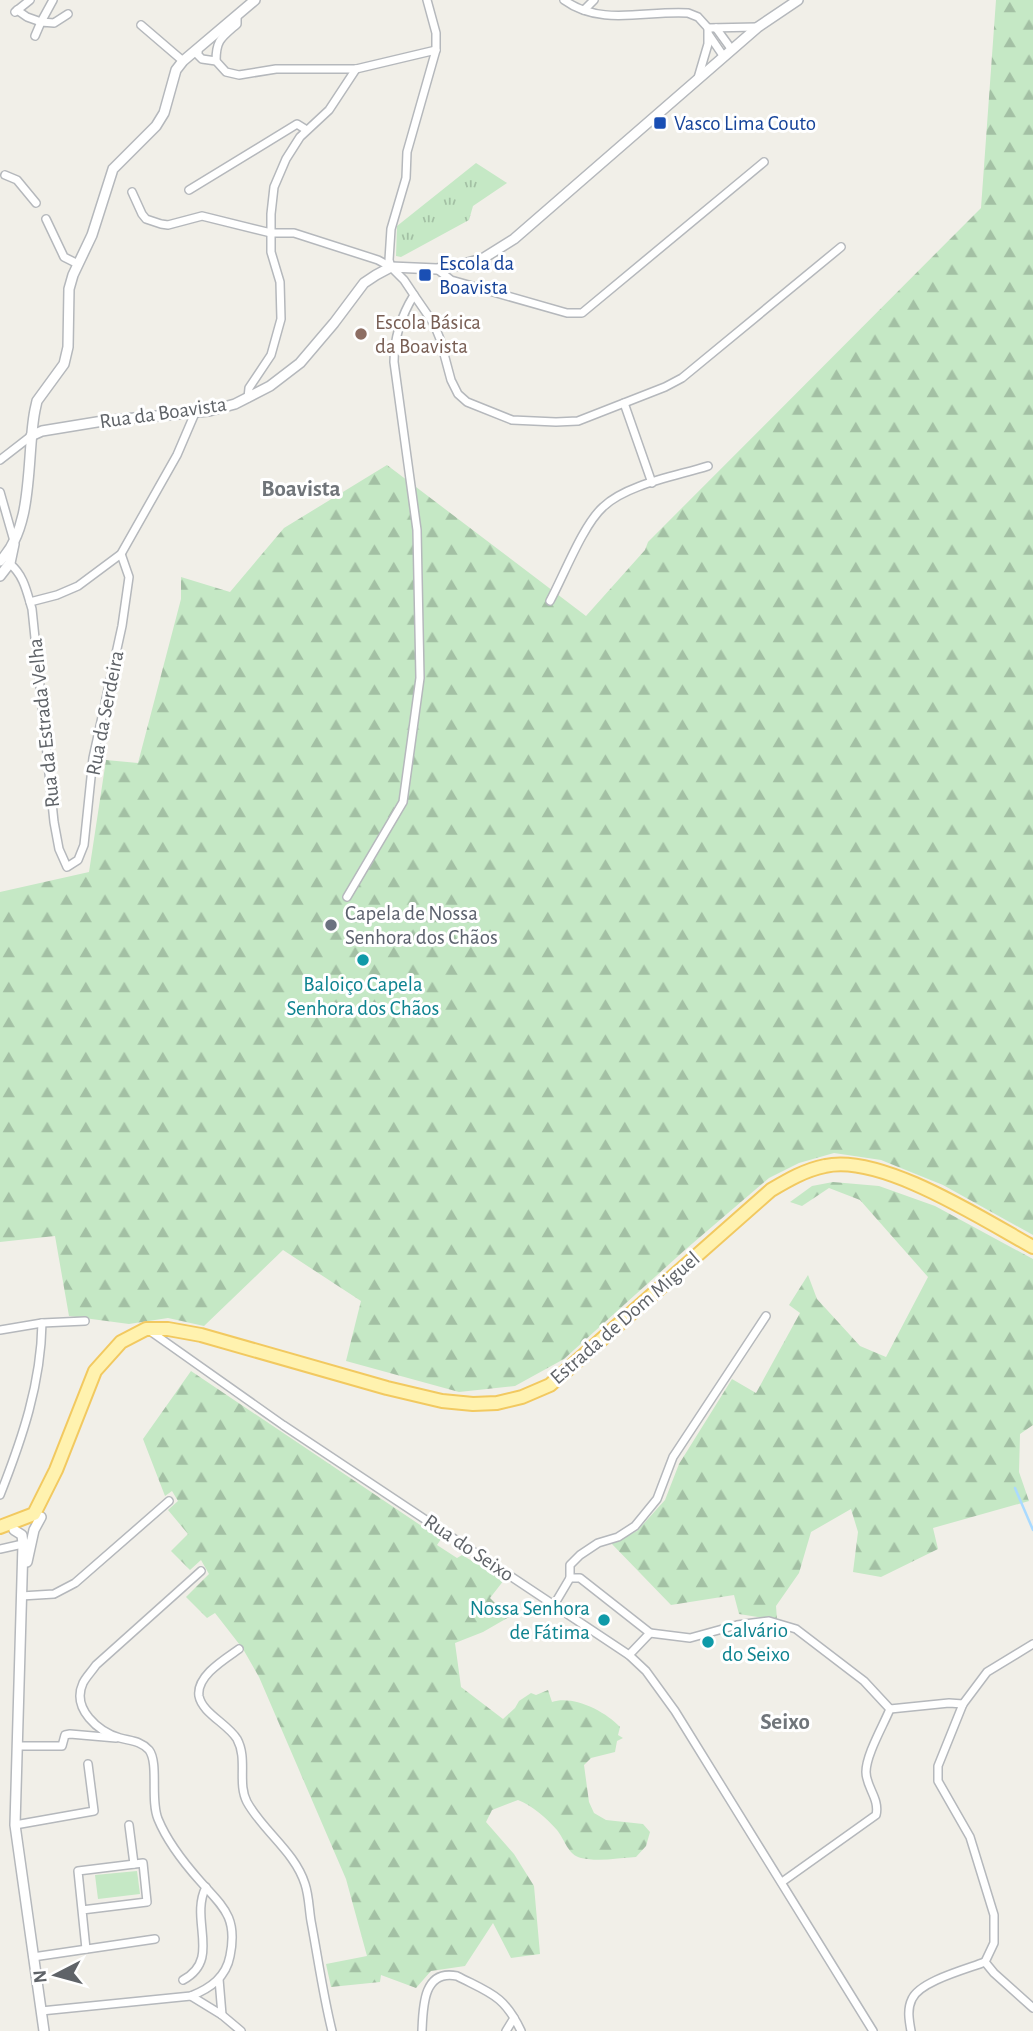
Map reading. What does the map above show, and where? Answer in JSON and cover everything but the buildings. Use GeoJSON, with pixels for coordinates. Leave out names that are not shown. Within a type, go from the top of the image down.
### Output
{"type":"FeatureCollection","features":[{"type":"Feature","properties":{"kind":"main road","name":"Estrada de Dom Miguel"},"geometry":{"type":"LineString","coordinates":[[146,1329],[168,1329],[201,1335],[442,1401],[497,1403],[522,1397],[550,1385],[771,1190],[794,1176],[827,1165],[879,1170],[938,1195],[1033,1247]]}},
{"type":"Feature","properties":{"kind":"main road"},"geometry":{"type":"LineString","coordinates":[[0,1527],[34,1514],[56,1470],[95,1371],[121,1342],[146,1329]]}},
{"type":"Feature","properties":{"kind":"main road"},"geometry":{"type":"LineString","coordinates":[[0,1535],[33,1523],[41,1517],[49,1501],[56,1470]]}},
{"type":"Feature","properties":{"kind":"street"},"geometry":{"type":"LineString","coordinates":[[30,0],[16,11],[41,22],[54,23],[68,14]]}},
{"type":"Feature","properties":{"kind":"street"},"geometry":{"type":"LineString","coordinates":[[35,36],[53,0]]}},
{"type":"Feature","properties":{"kind":"street"},"geometry":{"type":"LineString","coordinates":[[0,576],[8,563],[24,512],[37,401],[64,364],[68,347],[69,289],[92,235],[113,169],[156,127],[164,113],[176,70],[183,61],[255,0]]}},
{"type":"Feature","properties":{"kind":"street"},"geometry":{"type":"LineString","coordinates":[[391,267],[391,229],[406,178],[407,152],[436,50],[436,33],[427,0]]}},
{"type":"Feature","properties":{"kind":"street"},"geometry":{"type":"LineString","coordinates":[[564,0],[594,14],[688,13],[698,17],[732,50]]}},
{"type":"Feature","properties":{"kind":"street"},"geometry":{"type":"LineString","coordinates":[[584,10],[594,0]]}},
{"type":"Feature","properties":{"kind":"street"},"geometry":{"type":"LineString","coordinates":[[248,398],[270,386],[300,363],[364,283],[391,267],[437,268],[482,259],[514,239],[758,27],[797,0]]}},
{"type":"Feature","properties":{"kind":"street"},"geometry":{"type":"LineString","coordinates":[[216,61],[219,39],[237,24],[237,15]]}},
{"type":"Feature","properties":{"kind":"street"},"geometry":{"type":"LineString","coordinates":[[141,24],[183,61]]}},
{"type":"Feature","properties":{"kind":"street"},"geometry":{"type":"LineString","coordinates":[[711,30],[758,27]]}},
{"type":"Feature","properties":{"kind":"street"},"geometry":{"type":"LineString","coordinates":[[711,30],[724,57]]}},
{"type":"Feature","properties":{"kind":"street"},"geometry":{"type":"LineString","coordinates":[[698,78],[711,30]]}},
{"type":"Feature","properties":{"kind":"street"},"geometry":{"type":"LineString","coordinates":[[198,49],[203,50],[207,59],[216,61],[226,72],[239,75],[276,69],[356,69],[436,50]]}},
{"type":"Feature","properties":{"kind":"street"},"geometry":{"type":"LineString","coordinates":[[189,190],[297,124],[305,129],[329,110],[356,69]]}},
{"type":"Feature","properties":{"kind":"street","name":"Rua da Boavista"},"geometry":{"type":"LineString","coordinates":[[0,460],[31,436],[42,431],[103,421],[221,409],[248,398],[249,388],[271,355],[281,319],[281,282],[271,252],[274,187],[286,159],[305,129]]}},
{"type":"Feature","properties":{"kind":"street"},"geometry":{"type":"LineString","coordinates":[[437,268],[451,280],[567,313],[582,313],[764,162]]}},
{"type":"Feature","properties":{"kind":"street"},"geometry":{"type":"LineString","coordinates":[[5,175],[17,180],[36,203]]}},
{"type":"Feature","properties":{"kind":"street"},"geometry":{"type":"LineString","coordinates":[[132,192],[146,219],[162,224],[168,225],[202,216],[271,233],[294,233],[391,267],[404,280],[434,324],[458,394],[467,402],[512,420],[579,421],[664,387],[692,371],[841,247]]}},
{"type":"Feature","properties":{"kind":"street"},"geometry":{"type":"LineString","coordinates":[[46,219],[64,257],[78,264]]}},
{"type":"Feature","properties":{"kind":"street"},"geometry":{"type":"LineString","coordinates":[[460,265],[459,278],[464,283]]}},
{"type":"Feature","properties":{"kind":"street"},"geometry":{"type":"LineString","coordinates":[[347,897],[403,802],[420,678],[417,530],[394,362],[394,347],[401,315],[414,295]]}},
{"type":"Feature","properties":{"kind":"street"},"geometry":{"type":"LineString","coordinates":[[624,404],[652,483]]}},
{"type":"Feature","properties":{"kind":"street"},"geometry":{"type":"LineString","coordinates":[[30,601],[57,595],[78,586],[121,554],[177,454],[195,413]]}},
{"type":"Feature","properties":{"kind":"street"},"geometry":{"type":"LineString","coordinates":[[550,601],[597,513],[622,494],[708,466]]}},
{"type":"Feature","properties":{"kind":"street"},"geometry":{"type":"LineString","coordinates":[[0,492],[14,542],[8,563]]}},
{"type":"Feature","properties":{"kind":"street","name":"Rua da Serdeira"},"geometry":{"type":"LineString","coordinates":[[68,867],[78,860],[84,845],[93,758],[122,626],[130,577],[121,554]]}},
{"type":"Feature","properties":{"kind":"street","name":"Rua da Estrada Velha"},"geometry":{"type":"LineString","coordinates":[[8,563],[21,578],[30,601],[54,822],[59,849],[68,867]]}},
{"type":"Feature","properties":{"kind":"street"},"geometry":{"type":"LineString","coordinates":[[0,576],[9,573],[21,578]]}},
{"type":"Feature","properties":{"kind":"street"},"geometry":{"type":"LineString","coordinates":[[554,1605],[570,1578],[570,1565],[597,1543],[618,1537],[635,1527],[657,1499],[673,1457],[766,1316]]}},
{"type":"Feature","properties":{"kind":"street"},"geometry":{"type":"LineString","coordinates":[[0,1330],[42,1323],[85,1321]]}},
{"type":"Feature","properties":{"kind":"street"},"geometry":{"type":"LineString","coordinates":[[0,1494],[33,1398],[40,1368],[42,1323]]}},
{"type":"Feature","properties":{"kind":"street","name":"Rua do Seixo"},"geometry":{"type":"LineString","coordinates":[[146,1329],[283,1425],[629,1655],[646,1671],[675,1711],[873,2031]]}},
{"type":"Feature","properties":{"kind":"street"},"geometry":{"type":"LineString","coordinates":[[21,1596],[54,1594],[75,1583],[169,1501]]}},
{"type":"Feature","properties":{"kind":"street"},"geometry":{"type":"LineString","coordinates":[[0,1549],[27,1543],[41,1517]]}},
{"type":"Feature","properties":{"kind":"street"},"geometry":{"type":"LineString","coordinates":[[14,1530],[22,1535],[27,1543],[28,1561],[23,1573],[21,1596],[15,1825],[44,2031]]}},
{"type":"Feature","properties":{"kind":"street"},"geometry":{"type":"LineString","coordinates":[[120,1738],[102,1731],[89,1717],[81,1699],[83,1683],[96,1665],[201,1571]]}},
{"type":"Feature","properties":{"kind":"street"},"geometry":{"type":"LineString","coordinates":[[570,1578],[580,1578],[650,1633],[690,1638],[760,1622],[796,1629],[864,1681],[890,1709]]}},
{"type":"Feature","properties":{"kind":"street"},"geometry":{"type":"LineString","coordinates":[[629,1655],[650,1633]]}},
{"type":"Feature","properties":{"kind":"street"},"geometry":{"type":"LineString","coordinates":[[911,2031],[908,2012],[913,1997],[923,1987],[985,1962],[994,1943],[994,1914],[970,1837],[938,1781],[938,1766],[963,1704],[987,1672],[1033,1644]]}},
{"type":"Feature","properties":{"kind":"street"},"geometry":{"type":"LineString","coordinates":[[239,1649],[220,1662],[201,1685],[201,1703],[238,1740],[243,1764],[242,1787],[247,1801],[297,1866],[306,1885],[323,1994],[332,2031]]}},
{"type":"Feature","properties":{"kind":"street"},"geometry":{"type":"LineString","coordinates":[[890,1709],[963,1704]]}},
{"type":"Feature","properties":{"kind":"street"},"geometry":{"type":"LineString","coordinates":[[782,1882],[876,1815],[878,1807],[865,1776],[866,1764],[890,1709]]}},
{"type":"Feature","properties":{"kind":"street"},"geometry":{"type":"LineString","coordinates":[[17,1746],[62,1746],[65,1735],[70,1734],[139,1742],[149,1751],[153,1758],[152,1793],[157,1818],[178,1853],[220,1901],[230,1920],[233,1943],[229,1964],[219,1979],[191,1996],[41,2011]]}},
{"type":"Feature","properties":{"kind":"street"},"geometry":{"type":"LineString","coordinates":[[15,1825],[94,1811],[89,1764]]}},
{"type":"Feature","properties":{"kind":"street"},"geometry":{"type":"LineString","coordinates":[[129,1825],[134,1864]]}},
{"type":"Feature","properties":{"kind":"street"},"geometry":{"type":"LineString","coordinates":[[82,1910],[147,1902],[143,1863],[78,1871],[82,1910],[86,1949]]}},
{"type":"Feature","properties":{"kind":"street"},"geometry":{"type":"LineString","coordinates":[[183,1980],[199,1968],[202,1959],[200,1903],[206,1887]]}},
{"type":"Feature","properties":{"kind":"street"},"geometry":{"type":"LineString","coordinates":[[33,1956],[155,1939]]}},
{"type":"Feature","properties":{"kind":"street"},"geometry":{"type":"LineString","coordinates":[[985,1962],[1033,2008]]}},
{"type":"Feature","properties":{"kind":"street"},"geometry":{"type":"LineString","coordinates":[[422,2031],[427,1990],[431,1981],[449,1974],[499,1998],[508,2006],[521,2031]]}},
{"type":"Feature","properties":{"kind":"street"},"geometry":{"type":"LineString","coordinates":[[219,1979],[222,2015]]}},
{"type":"Feature","properties":{"kind":"street"},"geometry":{"type":"LineString","coordinates":[[191,1996],[222,2015],[240,2031]]}},
{"type":"Feature","properties":{"kind":"street"},"geometry":{"type":"LineString","coordinates":[[506,2031],[514,2018]]}},
{"type":"Feature","properties":{"kind":"street"},"geometry":{"type":"LineString","coordinates":[[232,2031],[240,2031]]}},
{"type":"Feature","properties":{"kind":"green space"},"geometry":{"type":"Polygon","coordinates":[[[996,0],[1033,0],[1033,1235],[943,1185],[881,1160],[834,1153],[799,1163],[769,1178],[564,1359],[515,1386],[459,1392],[346,1361],[361,1301],[283,1250],[204,1326],[168,1318],[129,1324],[69,1316],[55,1236],[0,1242],[0,892],[89,872],[106,760],[138,763],[181,599],[181,577],[230,592],[284,528],[387,465],[586,616],[645,550],[648,542],[981,208],[996,0]]]}},
{"type":"Feature","properties":{"kind":"green space"},"geometry":{"type":"Polygon","coordinates":[[[476,163],[507,183],[473,206],[469,220],[401,257],[396,256],[397,226],[476,163]]]}},
{"type":"Feature","properties":{"kind":"green space"},"geometry":{"type":"Polygon","coordinates":[[[833,1182],[879,1186],[935,1206],[1033,1259],[1033,1425],[1020,1434],[1019,1472],[1029,1501],[933,1528],[938,1549],[881,1577],[853,1572],[858,1532],[851,1509],[811,1532],[799,1573],[776,1606],[777,1620],[739,1614],[734,1595],[671,1605],[611,1543],[637,1531],[665,1500],[679,1464],[732,1379],[756,1393],[800,1313],[789,1305],[808,1275],[817,1299],[860,1346],[886,1357],[928,1277],[860,1200],[829,1188],[802,1206],[790,1202],[812,1186],[833,1182]]]}},
{"type":"Feature","properties":{"kind":"green space"},"geometry":{"type":"Polygon","coordinates":[[[191,1371],[441,1539],[437,1545],[457,1558],[462,1555],[504,1580],[490,1598],[509,1617],[483,1632],[455,1643],[461,1687],[503,1719],[519,1701],[531,1693],[536,1695],[548,1690],[552,1702],[569,1701],[588,1706],[606,1715],[620,1727],[618,1735],[623,1738],[617,1741],[615,1752],[591,1758],[584,1765],[589,1802],[594,1813],[606,1820],[643,1824],[650,1832],[646,1846],[636,1857],[594,1860],[581,1858],[570,1850],[548,1821],[518,1800],[492,1810],[486,1822],[514,1854],[534,1886],[540,1954],[511,1958],[493,1923],[465,1966],[431,1971],[416,1988],[381,1975],[380,1982],[331,1987],[326,1964],[367,1956],[346,1879],[259,1677],[243,1649],[215,1613],[207,1618],[186,1597],[209,1574],[201,1560],[190,1570],[171,1551],[188,1534],[168,1510],[178,1501],[172,1491],[165,1496],[143,1439],[191,1371]]]}},
{"type":"Feature","properties":{"kind":"green space"},"geometry":{"type":"Polygon","coordinates":[[[137,1871],[140,1894],[98,1899],[95,1875],[137,1871]]]}},
{"type":"Feature","properties":{"kind":"waterway"},"geometry":{"type":"LineString","coordinates":[[1015,1488],[1033,1530]]}},
{"type":"Feature","properties":{"kind":"place","name":"Vasco Lima Couto"},"geometry":{"type":"Point","coordinates":[660,123]}},
{"type":"Feature","properties":{"kind":"place","name":"Escola da Boavista"},"geometry":{"type":"Point","coordinates":[425,275]}},
{"type":"Feature","properties":{"kind":"place","name":"Escola Básica da Boavista"},"geometry":{"type":"Point","coordinates":[361,334]}},
{"type":"Feature","properties":{"kind":"place","name":"Capela de Nossa Senhora dos Chãos"},"geometry":{"type":"Point","coordinates":[331,925]}},
{"type":"Feature","properties":{"kind":"place","name":"Baloiço Capela Senhora dos Chãos"},"geometry":{"type":"Point","coordinates":[363,960]}},
{"type":"Feature","properties":{"kind":"place","name":"Nossa Senhora de Fátima"},"geometry":{"type":"Point","coordinates":[604,1620]}},
{"type":"Feature","properties":{"kind":"place","name":"Calvário do Seixo"},"geometry":{"type":"Point","coordinates":[708,1642]}},
{"type":"Feature","properties":{"kind":"district","name":"Boavista"},"geometry":{"type":"Point","coordinates":[301,489]}},
{"type":"Feature","properties":{"kind":"district","name":"Seixo"},"geometry":{"type":"Point","coordinates":[785,1722]}}]}
